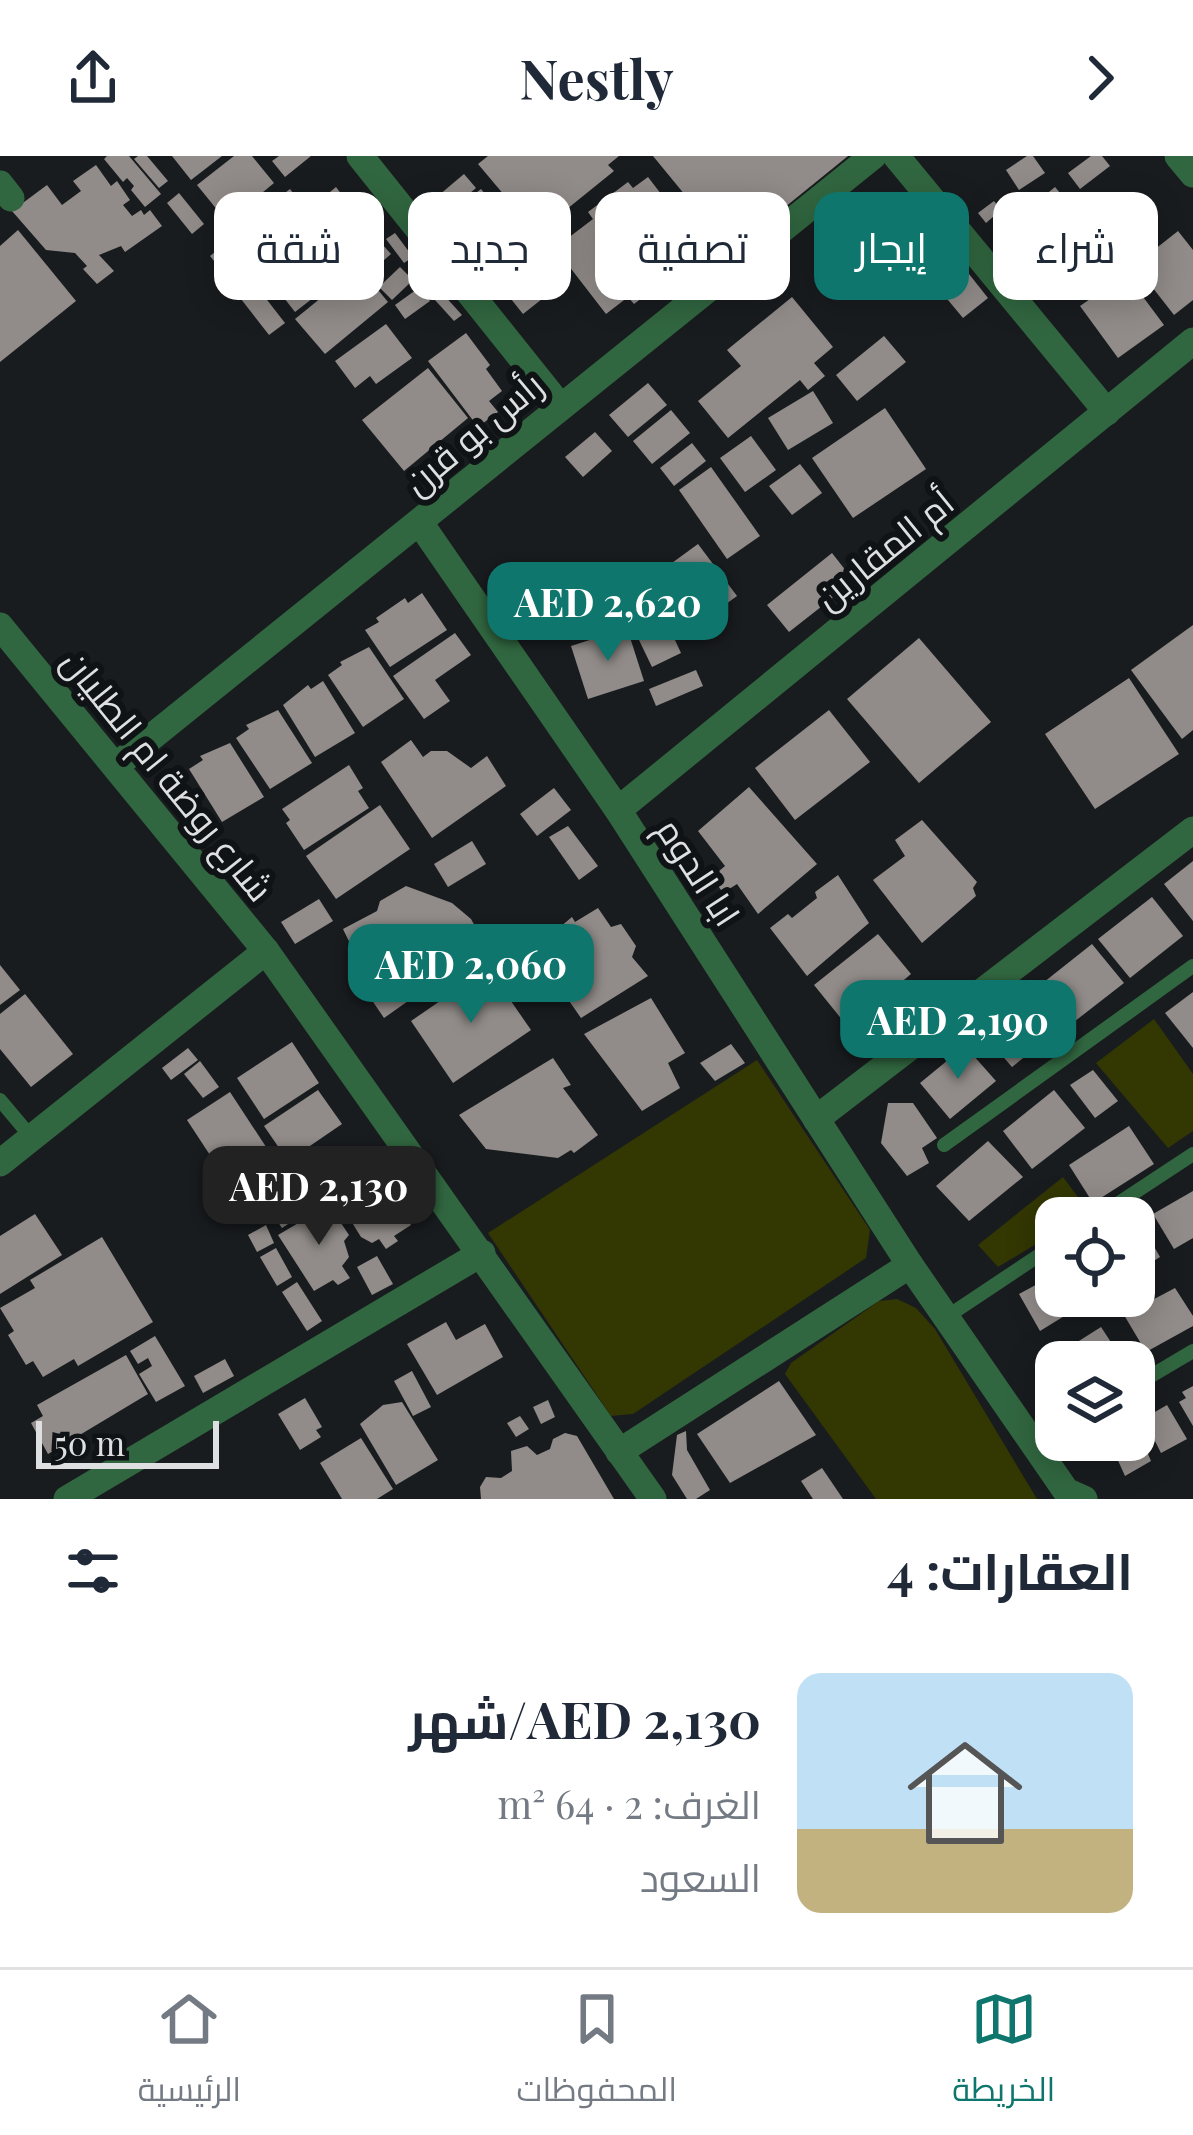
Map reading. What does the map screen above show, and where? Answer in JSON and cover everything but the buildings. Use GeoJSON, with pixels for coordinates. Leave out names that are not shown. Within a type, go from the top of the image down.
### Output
{"type":"FeatureCollection","features":[{"type":"Feature","properties":{"kind":"street","name":"رأس بو قرن"},"geometry":{"type":"LineString","coordinates":[[117,765],[873,156]]}},
{"type":"Feature","properties":{"kind":"street"},"geometry":{"type":"LineString","coordinates":[[896,156],[1107,412]]}},
{"type":"Feature","properties":{"kind":"street"},"geometry":{"type":"LineString","coordinates":[[1178,156],[1193,174]]}},
{"type":"Feature","properties":{"kind":"street"},"geometry":{"type":"LineString","coordinates":[[368,159],[559,405]]}},
{"type":"Feature","properties":{"kind":"street","name":"أم المقارين"},"geometry":{"type":"LineString","coordinates":[[618,810],[1193,341]]}},
{"type":"Feature","properties":{"kind":"street","name":"ابا الدوم"},"geometry":{"type":"LineString","coordinates":[[420,523],[618,810],[910,1265],[1072,1496]]}},
{"type":"Feature","properties":{"kind":"street","name":"شارع روضة ام الطليان"},"geometry":{"type":"LineString","coordinates":[[0,627],[266,951],[653,1499]]}},
{"type":"Feature","properties":{"kind":"street"},"geometry":{"type":"LineString","coordinates":[[816,1119],[1193,830]]}},
{"type":"Feature","properties":{"kind":"street"},"geometry":{"type":"LineString","coordinates":[[0,1163],[266,951]]}},
{"type":"Feature","properties":{"kind":"street"},"geometry":{"type":"LineString","coordinates":[[67,1499],[482,1253]]}},
{"type":"Feature","properties":{"kind":"street"},"geometry":{"type":"LineString","coordinates":[[619,1452],[910,1265]]}},
{"type":"Feature","properties":{"kind":"lane"},"geometry":{"type":"LineString","coordinates":[[944,1145],[1193,966]]}},
{"type":"Feature","properties":{"kind":"lane"},"geometry":{"type":"LineString","coordinates":[[0,1100],[32,1138]]}},
{"type":"Feature","properties":{"kind":"lane"},"geometry":{"type":"LineString","coordinates":[[1128,1197],[1193,1154]]}},
{"type":"Feature","properties":{"kind":"lane"},"geometry":{"type":"LineString","coordinates":[[948,1316],[1035,1258]]}},
{"type":"Feature","properties":{"kind":"lane"},"geometry":{"type":"LineString","coordinates":[[1155,1374],[1193,1352]]}},
{"type":"Feature","properties":{"kind":"green space"},"geometry":{"type":"Polygon","coordinates":[[[1154,1019],[1193,1074],[1193,1131],[1168,1148],[1096,1063],[1154,1019]]]}},
{"type":"Feature","properties":{"kind":"green space"},"geometry":{"type":"Polygon","coordinates":[[[757,1060],[870,1230],[866,1258],[633,1414],[611,1416],[488,1233],[757,1060]]]}},
{"type":"Feature","properties":{"kind":"green space"},"geometry":{"type":"Polygon","coordinates":[[[1063,1177],[1078,1197],[1038,1197],[1063,1177]]]}},
{"type":"Feature","properties":{"kind":"green space"},"geometry":{"type":"Polygon","coordinates":[[[1035,1199],[1035,1245],[998,1267],[978,1245],[1035,1199]]]}},
{"type":"Feature","properties":{"kind":"green space"},"geometry":{"type":"Polygon","coordinates":[[[897,1299],[916,1308],[935,1329],[1037,1499],[876,1499],[785,1374],[791,1363],[879,1301],[897,1299]]]}}]}
